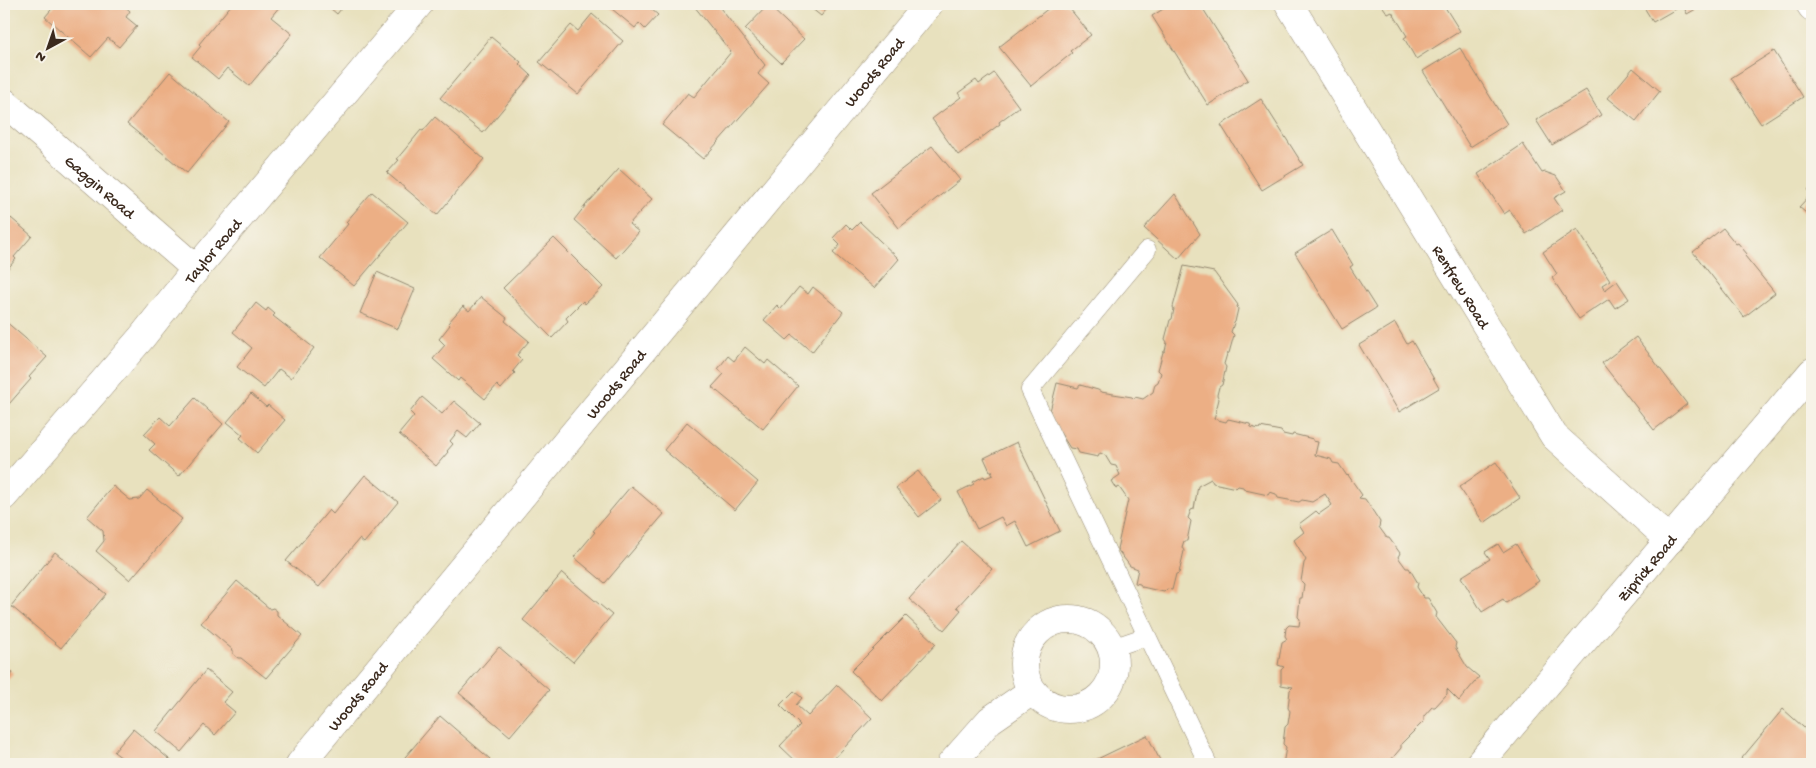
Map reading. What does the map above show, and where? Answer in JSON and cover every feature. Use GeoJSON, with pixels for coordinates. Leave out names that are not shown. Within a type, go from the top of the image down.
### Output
{"type":"FeatureCollection","features":[{"type":"Feature","properties":{"kind":"street","name":"Taylor Road"},"geometry":{"type":"LineString","coordinates":[[4,496],[142,337],[196,269],[419,4]]}},
{"type":"Feature","properties":{"kind":"street","name":"Woods Road"},"geometry":{"type":"LineString","coordinates":[[300,764],[929,4]]}},
{"type":"Feature","properties":{"kind":"street","name":"Renfrew Road"},"geometry":{"type":"LineString","coordinates":[[1290,4],[1554,436],[1670,540]]}},
{"type":"Feature","properties":{"kind":"street","name":"Gaggin Road"},"geometry":{"type":"LineString","coordinates":[[4,102],[196,269]]}},
{"type":"Feature","properties":{"kind":"street","name":"Ziprick Road"},"geometry":{"type":"LineString","coordinates":[[1479,764],[1812,372]]}},
{"type":"Feature","properties":{"kind":"street"},"geometry":{"type":"LineString","coordinates":[[1062,619],[1077,620],[1092,625],[1104,635],[1112,648],[1115,662],[1113,676],[1107,690],[1098,700],[1085,707],[1070,710],[1056,708],[1043,702],[1032,691],[1025,677],[1023,662],[1027,647],[1035,634],[1047,624],[1062,619]]}},
{"type":"Feature","properties":{"kind":"street"},"geometry":{"type":"LineString","coordinates":[[951,764],[990,720],[1032,691]]}},
{"type":"Feature","properties":{"kind":"lane"},"geometry":{"type":"LineString","coordinates":[[1146,250],[1030,390],[1208,764]]}},
{"type":"Feature","properties":{"kind":"lane"},"geometry":{"type":"LineString","coordinates":[[1112,648],[1147,636]]}},
{"type":"Feature","properties":{"kind":"building"},"geometry":{"type":"Polygon","coordinates":[[[56,4],[122,4],[130,11],[126,17],[137,26],[119,47],[108,38],[91,57],[45,17],[56,4]]]}},
{"type":"Feature","properties":{"kind":"building"},"geometry":{"type":"Polygon","coordinates":[[[232,4],[278,4],[280,6],[271,17],[292,34],[249,86],[227,68],[218,79],[192,57],[201,46],[199,44],[232,4]]]}},
{"type":"Feature","properties":{"kind":"building"},"geometry":{"type":"Polygon","coordinates":[[[320,4],[345,4],[337,14],[330,8],[328,10],[320,4]]]}},
{"type":"Feature","properties":{"kind":"building"},"geometry":{"type":"Polygon","coordinates":[[[606,4],[656,4],[651,9],[658,15],[645,29],[639,23],[635,28],[606,4]]]}},
{"type":"Feature","properties":{"kind":"building"},"geometry":{"type":"Polygon","coordinates":[[[696,4],[717,4],[765,65],[758,74],[769,84],[703,159],[662,125],[688,93],[694,97],[731,52],[694,6],[696,4]]]}},
{"type":"Feature","properties":{"kind":"building"},"geometry":{"type":"Polygon","coordinates":[[[806,4],[831,4],[821,16],[806,4]]]}},
{"type":"Feature","properties":{"kind":"building"},"geometry":{"type":"Polygon","coordinates":[[[1054,4],[1066,4],[1091,35],[1031,86],[999,47],[1054,4]]]}},
{"type":"Feature","properties":{"kind":"building"},"geometry":{"type":"Polygon","coordinates":[[[1171,4],[1200,4],[1248,80],[1208,105],[1152,16],[1171,4]]]}},
{"type":"Feature","properties":{"kind":"building"},"geometry":{"type":"Polygon","coordinates":[[[1381,4],[1443,4],[1460,31],[1416,59],[1404,38],[1407,36],[1392,12],[1388,14],[1381,4]]]}},
{"type":"Feature","properties":{"kind":"building"},"geometry":{"type":"Polygon","coordinates":[[[1642,4],[1705,4],[1687,14],[1683,5],[1653,22],[1642,4]]]}},
{"type":"Feature","properties":{"kind":"building"},"geometry":{"type":"Polygon","coordinates":[[[768,5],[804,39],[781,63],[745,29],[768,5]]]}},
{"type":"Feature","properties":{"kind":"building"},"geometry":{"type":"Polygon","coordinates":[[[592,14],[623,41],[578,94],[539,62],[571,25],[578,31],[592,14]]]}},
{"type":"Feature","properties":{"kind":"building"},"geometry":{"type":"Polygon","coordinates":[[[491,37],[521,62],[519,64],[531,75],[483,133],[440,98],[491,37]]]}},
{"type":"Feature","properties":{"kind":"building"},"geometry":{"type":"Polygon","coordinates":[[[1460,48],[1507,124],[1470,147],[1423,71],[1460,48]]]}},
{"type":"Feature","properties":{"kind":"building"},"geometry":{"type":"Polygon","coordinates":[[[1774,51],[1803,97],[1761,124],[1731,78],[1774,51]]]}},
{"type":"Feature","properties":{"kind":"building"},"geometry":{"type":"Polygon","coordinates":[[[1633,68],[1660,91],[1636,121],[1608,98],[1633,68]]]}},
{"type":"Feature","properties":{"kind":"building"},"geometry":{"type":"Polygon","coordinates":[[[170,72],[229,122],[187,173],[127,124],[170,72]]]}},
{"type":"Feature","properties":{"kind":"building"},"geometry":{"type":"Polygon","coordinates":[[[994,73],[1019,107],[999,122],[1000,124],[958,155],[932,119],[961,97],[958,93],[976,80],[979,84],[994,73]]]}},
{"type":"Feature","properties":{"kind":"building"},"geometry":{"type":"Polygon","coordinates":[[[1586,90],[1601,115],[1552,145],[1536,120],[1586,90]]]}},
{"type":"Feature","properties":{"kind":"building"},"geometry":{"type":"Polygon","coordinates":[[[1261,99],[1303,165],[1262,190],[1221,125],[1261,99]]]}},
{"type":"Feature","properties":{"kind":"building"},"geometry":{"type":"Polygon","coordinates":[[[435,117],[484,159],[437,215],[387,173],[421,130],[423,131],[435,117]]]}},
{"type":"Feature","properties":{"kind":"building"},"geometry":{"type":"Polygon","coordinates":[[[1523,144],[1542,173],[1545,172],[1556,176],[1566,191],[1554,198],[1562,210],[1526,234],[1510,210],[1504,214],[1478,174],[1523,144]]]}},
{"type":"Feature","properties":{"kind":"building"},"geometry":{"type":"Polygon","coordinates":[[[932,146],[960,180],[899,228],[871,193],[932,146]]]}},
{"type":"Feature","properties":{"kind":"building"},"geometry":{"type":"Polygon","coordinates":[[[619,169],[652,199],[629,224],[639,232],[616,258],[574,220],[619,169]]]}},
{"type":"Feature","properties":{"kind":"building"},"geometry":{"type":"Polygon","coordinates":[[[1812,185],[1812,193],[1808,190],[1812,185]]]}},
{"type":"Feature","properties":{"kind":"building"},"geometry":{"type":"Polygon","coordinates":[[[372,192],[408,222],[354,286],[320,258],[348,224],[346,222],[372,192]]]}},
{"type":"Feature","properties":{"kind":"building"},"geometry":{"type":"Polygon","coordinates":[[[1812,193],[1812,218],[1799,207],[1812,193]]]}},
{"type":"Feature","properties":{"kind":"building"},"geometry":{"type":"Polygon","coordinates":[[[1175,194],[1200,234],[1178,259],[1144,228],[1175,194]]]}},
{"type":"Feature","properties":{"kind":"building"},"geometry":{"type":"Polygon","coordinates":[[[4,216],[9,221],[11,218],[32,236],[14,257],[16,259],[4,273],[4,216]]]}},
{"type":"Feature","properties":{"kind":"building"},"geometry":{"type":"Polygon","coordinates":[[[860,222],[899,259],[874,288],[833,253],[840,245],[833,238],[846,224],[852,230],[860,222]]]}},
{"type":"Feature","properties":{"kind":"building"},"geometry":{"type":"Polygon","coordinates":[[[1723,228],[1747,254],[1745,256],[1775,293],[1744,317],[1693,252],[1723,228]]]}},
{"type":"Feature","properties":{"kind":"building"},"geometry":{"type":"Polygon","coordinates":[[[1577,229],[1610,280],[1602,285],[1605,290],[1617,281],[1629,299],[1615,308],[1609,299],[1579,319],[1552,278],[1557,274],[1543,252],[1577,229]]]}},
{"type":"Feature","properties":{"kind":"building"},"geometry":{"type":"Polygon","coordinates":[[[1332,230],[1353,265],[1350,267],[1376,308],[1342,329],[1295,253],[1332,230]]]}},
{"type":"Feature","properties":{"kind":"building"},"geometry":{"type":"Polygon","coordinates":[[[554,238],[603,287],[585,304],[583,301],[566,318],[568,321],[552,338],[503,288],[554,238]]]}},
{"type":"Feature","properties":{"kind":"building"},"geometry":{"type":"Polygon","coordinates":[[[1184,266],[1214,272],[1238,305],[1231,332],[1234,335],[1224,364],[1226,367],[1222,385],[1219,387],[1217,395],[1219,399],[1214,419],[1226,422],[1228,419],[1250,424],[1251,427],[1281,431],[1283,434],[1292,436],[1293,434],[1318,442],[1315,455],[1331,459],[1333,463],[1339,464],[1348,475],[1362,495],[1359,498],[1365,499],[1380,522],[1379,527],[1400,553],[1398,557],[1406,568],[1409,568],[1418,583],[1417,587],[1424,598],[1428,598],[1437,613],[1436,617],[1456,643],[1455,647],[1467,667],[1479,677],[1459,701],[1447,689],[1447,694],[1424,716],[1424,721],[1401,744],[1401,748],[1390,761],[1383,764],[1281,764],[1286,747],[1283,744],[1285,727],[1288,724],[1290,711],[1288,708],[1290,690],[1293,687],[1281,685],[1281,670],[1284,667],[1278,665],[1282,642],[1287,639],[1285,636],[1286,628],[1289,625],[1299,626],[1300,598],[1302,598],[1304,584],[1301,581],[1306,560],[1294,540],[1304,532],[1299,524],[1316,511],[1319,514],[1332,505],[1325,494],[1312,502],[1302,500],[1299,502],[1278,498],[1276,494],[1270,492],[1268,495],[1245,490],[1243,487],[1238,486],[1236,488],[1213,483],[1211,479],[1198,486],[1194,509],[1191,510],[1188,518],[1191,521],[1187,541],[1184,541],[1182,547],[1184,551],[1179,573],[1176,574],[1172,590],[1167,589],[1164,592],[1142,587],[1140,584],[1135,583],[1138,569],[1130,566],[1117,549],[1128,500],[1119,487],[1116,489],[1111,481],[1120,475],[1116,466],[1111,465],[1105,455],[1100,453],[1098,457],[1079,453],[1077,449],[1070,448],[1049,415],[1057,383],[1078,388],[1080,385],[1101,392],[1132,397],[1134,399],[1135,397],[1143,399],[1153,392],[1161,373],[1158,370],[1163,352],[1165,351],[1167,342],[1165,339],[1170,320],[1172,319],[1173,307],[1184,266]]]}},
{"type":"Feature","properties":{"kind":"building"},"geometry":{"type":"Polygon","coordinates":[[[377,272],[415,289],[398,329],[360,313],[377,272]]]}},
{"type":"Feature","properties":{"kind":"building"},"geometry":{"type":"Polygon","coordinates":[[[799,287],[808,294],[813,287],[843,312],[812,352],[792,335],[787,340],[764,320],[777,305],[781,309],[799,287]]]}},
{"type":"Feature","properties":{"kind":"building"},"geometry":{"type":"Polygon","coordinates":[[[481,297],[507,318],[505,321],[529,341],[517,355],[522,360],[513,371],[515,373],[501,389],[497,385],[485,399],[460,378],[458,381],[433,359],[445,345],[439,339],[450,325],[448,323],[463,306],[469,311],[481,297]]]}},
{"type":"Feature","properties":{"kind":"building"},"geometry":{"type":"Polygon","coordinates":[[[256,303],[266,311],[268,308],[275,314],[273,316],[314,348],[291,378],[279,369],[264,388],[237,367],[252,348],[233,332],[256,303]]]}},
{"type":"Feature","properties":{"kind":"building"},"geometry":{"type":"Polygon","coordinates":[[[4,320],[47,357],[9,404],[4,400],[4,320]]]}},
{"type":"Feature","properties":{"kind":"building"},"geometry":{"type":"Polygon","coordinates":[[[1395,323],[1407,344],[1412,341],[1439,388],[1399,412],[1359,345],[1395,323]]]}},
{"type":"Feature","properties":{"kind":"building"},"geometry":{"type":"Polygon","coordinates":[[[1636,337],[1687,404],[1654,430],[1602,363],[1636,337]]]}},
{"type":"Feature","properties":{"kind":"building"},"geometry":{"type":"Polygon","coordinates":[[[745,347],[765,364],[768,360],[798,386],[763,429],[712,387],[724,374],[718,369],[728,356],[734,361],[745,347]]]}},
{"type":"Feature","properties":{"kind":"building"},"geometry":{"type":"Polygon","coordinates":[[[251,394],[266,407],[268,405],[285,420],[257,453],[240,438],[243,435],[227,422],[251,394]]]}},
{"type":"Feature","properties":{"kind":"building"},"geometry":{"type":"Polygon","coordinates":[[[422,397],[442,414],[454,401],[480,423],[467,438],[458,431],[450,441],[453,444],[448,452],[436,466],[399,434],[414,416],[410,412],[422,397]]]}},
{"type":"Feature","properties":{"kind":"building"},"geometry":{"type":"Polygon","coordinates":[[[195,398],[223,424],[179,476],[149,450],[155,444],[144,434],[160,417],[170,426],[195,398]]]}},
{"type":"Feature","properties":{"kind":"building"},"geometry":{"type":"Polygon","coordinates":[[[687,422],[758,482],[735,510],[664,450],[687,422]]]}},
{"type":"Feature","properties":{"kind":"building"},"geometry":{"type":"Polygon","coordinates":[[[1017,442],[1060,531],[1028,547],[1015,521],[1006,526],[1001,517],[977,529],[958,492],[974,484],[973,482],[984,476],[985,478],[993,475],[991,472],[993,471],[990,471],[984,458],[1017,442]]]}},
{"type":"Feature","properties":{"kind":"building"},"geometry":{"type":"Polygon","coordinates":[[[1496,462],[1520,498],[1484,523],[1459,487],[1496,462]]]}},
{"type":"Feature","properties":{"kind":"building"},"geometry":{"type":"Polygon","coordinates":[[[918,471],[941,500],[919,517],[896,488],[918,471]]]}},
{"type":"Feature","properties":{"kind":"building"},"geometry":{"type":"Polygon","coordinates":[[[365,475],[398,502],[364,543],[359,539],[319,587],[286,561],[329,510],[333,514],[365,475]]]}},
{"type":"Feature","properties":{"kind":"building"},"geometry":{"type":"Polygon","coordinates":[[[113,486],[130,500],[139,499],[147,490],[182,519],[130,580],[96,551],[104,541],[103,531],[87,517],[113,486]]]}},
{"type":"Feature","properties":{"kind":"building"},"geometry":{"type":"Polygon","coordinates":[[[631,486],[664,514],[605,583],[574,557],[631,486]]]}},
{"type":"Feature","properties":{"kind":"building"},"geometry":{"type":"Polygon","coordinates":[[[961,541],[992,569],[957,607],[961,610],[944,630],[909,599],[961,541]]]}},
{"type":"Feature","properties":{"kind":"building"},"geometry":{"type":"Polygon","coordinates":[[[1498,544],[1503,552],[1516,544],[1539,581],[1506,603],[1503,599],[1482,612],[1461,577],[1490,559],[1485,552],[1498,544]]]}},
{"type":"Feature","properties":{"kind":"building"},"geometry":{"type":"Polygon","coordinates":[[[55,552],[106,594],[61,648],[11,606],[55,552]]]}},
{"type":"Feature","properties":{"kind":"building"},"geometry":{"type":"Polygon","coordinates":[[[562,573],[612,615],[573,662],[523,620],[562,573]]]}},
{"type":"Feature","properties":{"kind":"building"},"geometry":{"type":"Polygon","coordinates":[[[237,581],[270,609],[273,608],[277,611],[277,615],[302,636],[266,678],[233,654],[233,650],[201,623],[237,581]]]}},
{"type":"Feature","properties":{"kind":"building"},"geometry":{"type":"Polygon","coordinates":[[[906,616],[936,644],[882,701],[851,671],[906,616]]]}},
{"type":"Feature","properties":{"kind":"building"},"geometry":{"type":"Polygon","coordinates":[[[499,647],[549,690],[510,736],[459,693],[499,647]]]}},
{"type":"Feature","properties":{"kind":"building"},"geometry":{"type":"Polygon","coordinates":[[[4,666],[13,673],[4,685],[4,666]]]}},
{"type":"Feature","properties":{"kind":"building"},"geometry":{"type":"Polygon","coordinates":[[[206,670],[232,692],[223,702],[235,712],[215,735],[204,725],[181,752],[156,731],[206,670]]]}},
{"type":"Feature","properties":{"kind":"building"},"geometry":{"type":"Polygon","coordinates":[[[837,685],[872,718],[829,764],[799,764],[780,746],[800,725],[780,705],[794,691],[802,698],[796,705],[808,716],[837,685]]]}},
{"type":"Feature","properties":{"kind":"building"},"geometry":{"type":"Polygon","coordinates":[[[1783,709],[1812,735],[1812,764],[1737,764],[1783,709]]]}},
{"type":"Feature","properties":{"kind":"building"},"geometry":{"type":"Polygon","coordinates":[[[440,716],[490,759],[486,764],[400,763],[440,716]]]}},
{"type":"Feature","properties":{"kind":"building"},"geometry":{"type":"Polygon","coordinates":[[[133,729],[175,764],[124,764],[126,761],[114,752],[133,729]]]}},
{"type":"Feature","properties":{"kind":"building"},"geometry":{"type":"Polygon","coordinates":[[[1147,735],[1162,764],[1087,764],[1147,735]]]}}]}
